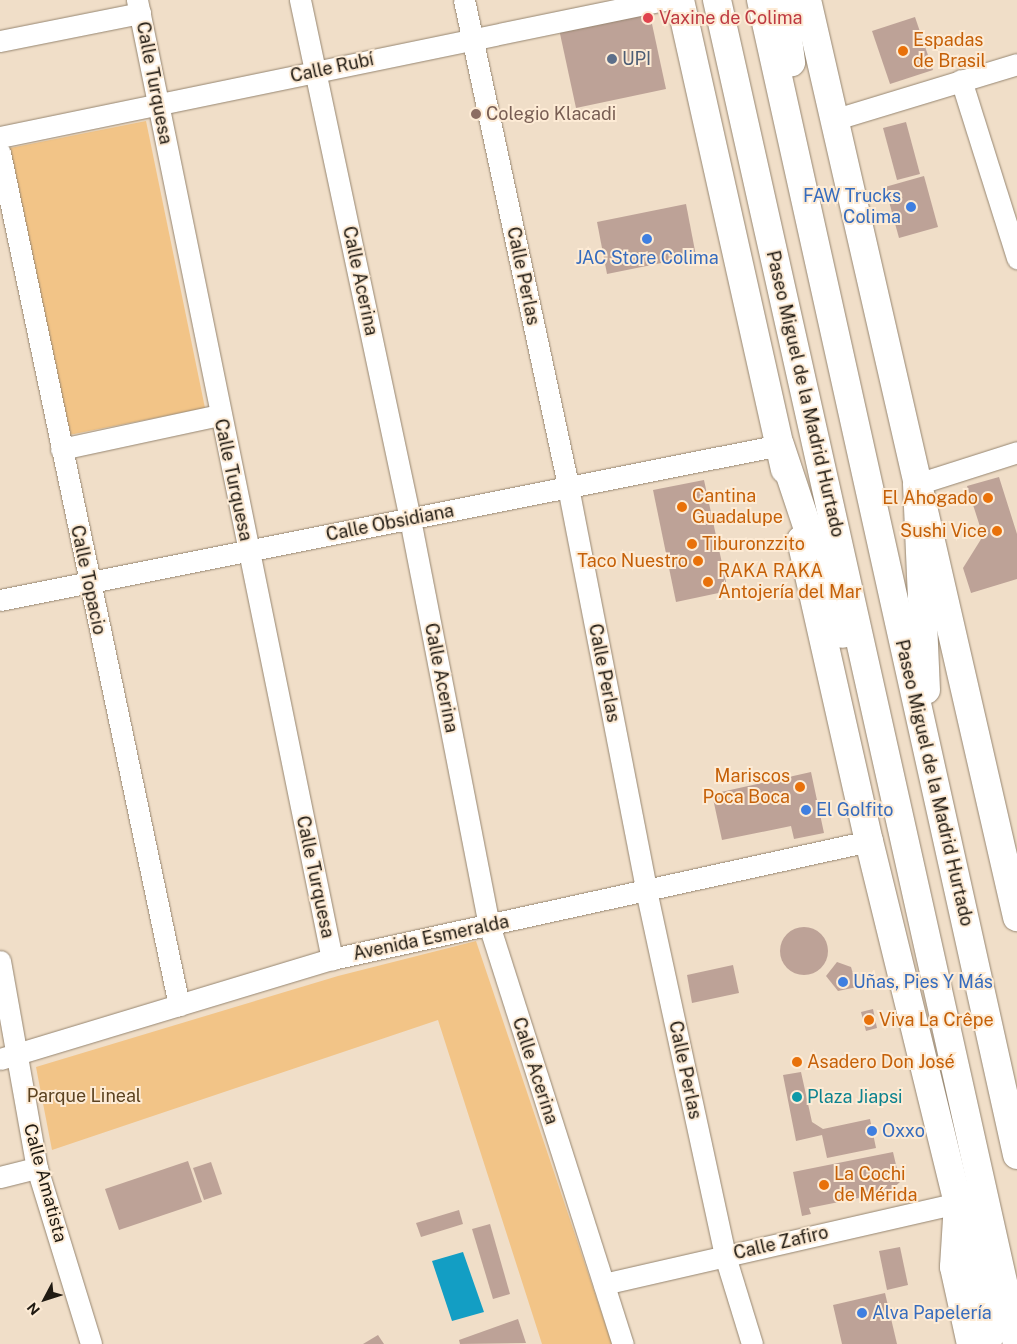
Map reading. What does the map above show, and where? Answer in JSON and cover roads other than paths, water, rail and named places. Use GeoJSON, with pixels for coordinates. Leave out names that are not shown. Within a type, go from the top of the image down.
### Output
{"type":"FeatureCollection","features":[{"type":"Feature","properties":{"kind":"main road"},"geometry":{"type":"LineString","coordinates":[[680,0],[869,841],[958,1203],[980,1262],[993,1324],[987,1344]]}},
{"type":"Feature","properties":{"kind":"main road","name":"Paseo Miguel de la Madrid Hurtado"},"geometry":{"type":"LineString","coordinates":[[716,0],[1017,1344]]}},
{"type":"Feature","properties":{"kind":"main road","name":"Paseo Miguel de la Madrid Hurtado"},"geometry":{"type":"LineString","coordinates":[[761,0],[1017,1155]]}},
{"type":"Feature","properties":{"kind":"main road"},"geometry":{"type":"LineString","coordinates":[[783,0],[804,198]]}},
{"type":"Feature","properties":{"kind":"main road"},"geometry":{"type":"LineString","coordinates":[[807,0],[917,484],[1009,844],[1017,917]]}},
{"type":"Feature","properties":{"kind":"main road"},"geometry":{"type":"LineString","coordinates":[[780,445],[891,775]]}},
{"type":"Feature","properties":{"kind":"main road"},"geometry":{"type":"LineString","coordinates":[[917,484],[930,766]]}},
{"type":"Feature","properties":{"kind":"main road"},"geometry":{"type":"LineString","coordinates":[[958,1203],[954,1267],[971,1344]]}},
{"type":"Feature","properties":{"kind":"street","name":"Calle Acerina"},"geometry":{"type":"LineString","coordinates":[[300,0],[410,519],[488,925],[623,1344]]}},
{"type":"Feature","properties":{"kind":"street","name":"Calle Perlas"},"geometry":{"type":"LineString","coordinates":[[464,0],[568,487],[646,890],[725,1256],[752,1344]]}},
{"type":"Feature","properties":{"kind":"street","name":"Calle Rubí"},"geometry":{"type":"LineString","coordinates":[[0,137],[664,0]]}},
{"type":"Feature","properties":{"kind":"street"},"geometry":{"type":"LineString","coordinates":[[0,41],[138,7]]}},
{"type":"Feature","properties":{"kind":"street","name":"Calle Turquesa"},"geometry":{"type":"LineString","coordinates":[[138,7],[159,104],[219,415],[332,959]]}},
{"type":"Feature","properties":{"kind":"street"},"geometry":{"type":"LineString","coordinates":[[833,120],[1017,64]]}},
{"type":"Feature","properties":{"kind":"street"},"geometry":{"type":"LineString","coordinates":[[961,80],[1017,258]]}},
{"type":"Feature","properties":{"kind":"street","name":"Calle Topacio"},"geometry":{"type":"LineString","coordinates":[[0,154],[88,583],[179,1005]]}},
{"type":"Feature","properties":{"kind":"street"},"geometry":{"type":"LineString","coordinates":[[61,449],[219,415]]}},
{"type":"Feature","properties":{"kind":"street","name":"Calle Obsidiana"},"geometry":{"type":"LineString","coordinates":[[0,600],[780,445]]}},
{"type":"Feature","properties":{"kind":"street"},"geometry":{"type":"LineString","coordinates":[[917,484],[1017,452]]}},
{"type":"Feature","properties":{"kind":"street","name":"Avenida Esmeralda"},"geometry":{"type":"LineString","coordinates":[[8,1057],[332,959],[869,841]]}},
{"type":"Feature","properties":{"kind":"street","name":"Calle Amatista"},"geometry":{"type":"LineString","coordinates":[[0,961],[8,1057],[37,1168],[91,1344]]}},
{"type":"Feature","properties":{"kind":"street"},"geometry":{"type":"LineString","coordinates":[[0,1177],[37,1168]]}},
{"type":"Feature","properties":{"kind":"street","name":"Calle Zafiro"},"geometry":{"type":"LineString","coordinates":[[604,1284],[958,1203]]}},
{"type":"Feature","properties":{"kind":"water"},"geometry":{"type":"Polygon","coordinates":[[[463,1252],[484,1312],[452,1321],[432,1261],[463,1252]]]}},
{"type":"Feature","properties":{"kind":"place","name":"Vaxine de Colima"},"geometry":{"type":"Point","coordinates":[648,18]}},
{"type":"Feature","properties":{"kind":"place","name":"Espadas de Brasil"},"geometry":{"type":"Point","coordinates":[903,51]}},
{"type":"Feature","properties":{"kind":"place","name":"UPI"},"geometry":{"type":"Point","coordinates":[612,59]}},
{"type":"Feature","properties":{"kind":"place","name":"Colegio Klacadi"},"geometry":{"type":"Point","coordinates":[476,114]}},
{"type":"Feature","properties":{"kind":"place","name":"FAW Trucks Colima"},"geometry":{"type":"Point","coordinates":[911,207]}},
{"type":"Feature","properties":{"kind":"place","name":"JAC Store Colima"},"geometry":{"type":"Point","coordinates":[647,239]}},
{"type":"Feature","properties":{"kind":"place","name":"El Ahogado"},"geometry":{"type":"Point","coordinates":[988,498]}},
{"type":"Feature","properties":{"kind":"place","name":"Cantina Guadalupe"},"geometry":{"type":"Point","coordinates":[682,507]}},
{"type":"Feature","properties":{"kind":"place","name":"Sushi Vice"},"geometry":{"type":"Point","coordinates":[997,531]}},
{"type":"Feature","properties":{"kind":"place","name":"Tiburonzzito"},"geometry":{"type":"Point","coordinates":[692,544]}},
{"type":"Feature","properties":{"kind":"place","name":"Taco Nuestro"},"geometry":{"type":"Point","coordinates":[698,561]}},
{"type":"Feature","properties":{"kind":"place","name":"RAKA RAKA Antojería del Mar"},"geometry":{"type":"Point","coordinates":[708,582]}},
{"type":"Feature","properties":{"kind":"place","name":"Mariscos Poca Boca"},"geometry":{"type":"Point","coordinates":[800,787]}},
{"type":"Feature","properties":{"kind":"place","name":"El Golfito"},"geometry":{"type":"Point","coordinates":[806,810]}},
{"type":"Feature","properties":{"kind":"place","name":"Uñas, Pies Y Más"},"geometry":{"type":"Point","coordinates":[843,982]}},
{"type":"Feature","properties":{"kind":"place","name":"Viva La Crêpe"},"geometry":{"type":"Point","coordinates":[869,1020]}},
{"type":"Feature","properties":{"kind":"place","name":"Asadero Don José"},"geometry":{"type":"Point","coordinates":[797,1062]}},
{"type":"Feature","properties":{"kind":"place","name":"Plaza Jiapsi"},"geometry":{"type":"Point","coordinates":[797,1097]}},
{"type":"Feature","properties":{"kind":"place","name":"Oxxo"},"geometry":{"type":"Point","coordinates":[872,1131]}},
{"type":"Feature","properties":{"kind":"place","name":"La Cochi de Mérida"},"geometry":{"type":"Point","coordinates":[824,1185]}},
{"type":"Feature","properties":{"kind":"place","name":"Alva Papelería"},"geometry":{"type":"Point","coordinates":[862,1313]}},
{"type":"Feature","properties":{"kind":"park label","name":"Parque Lineal"},"geometry":{"type":"Point","coordinates":[84,1096]}}]}
